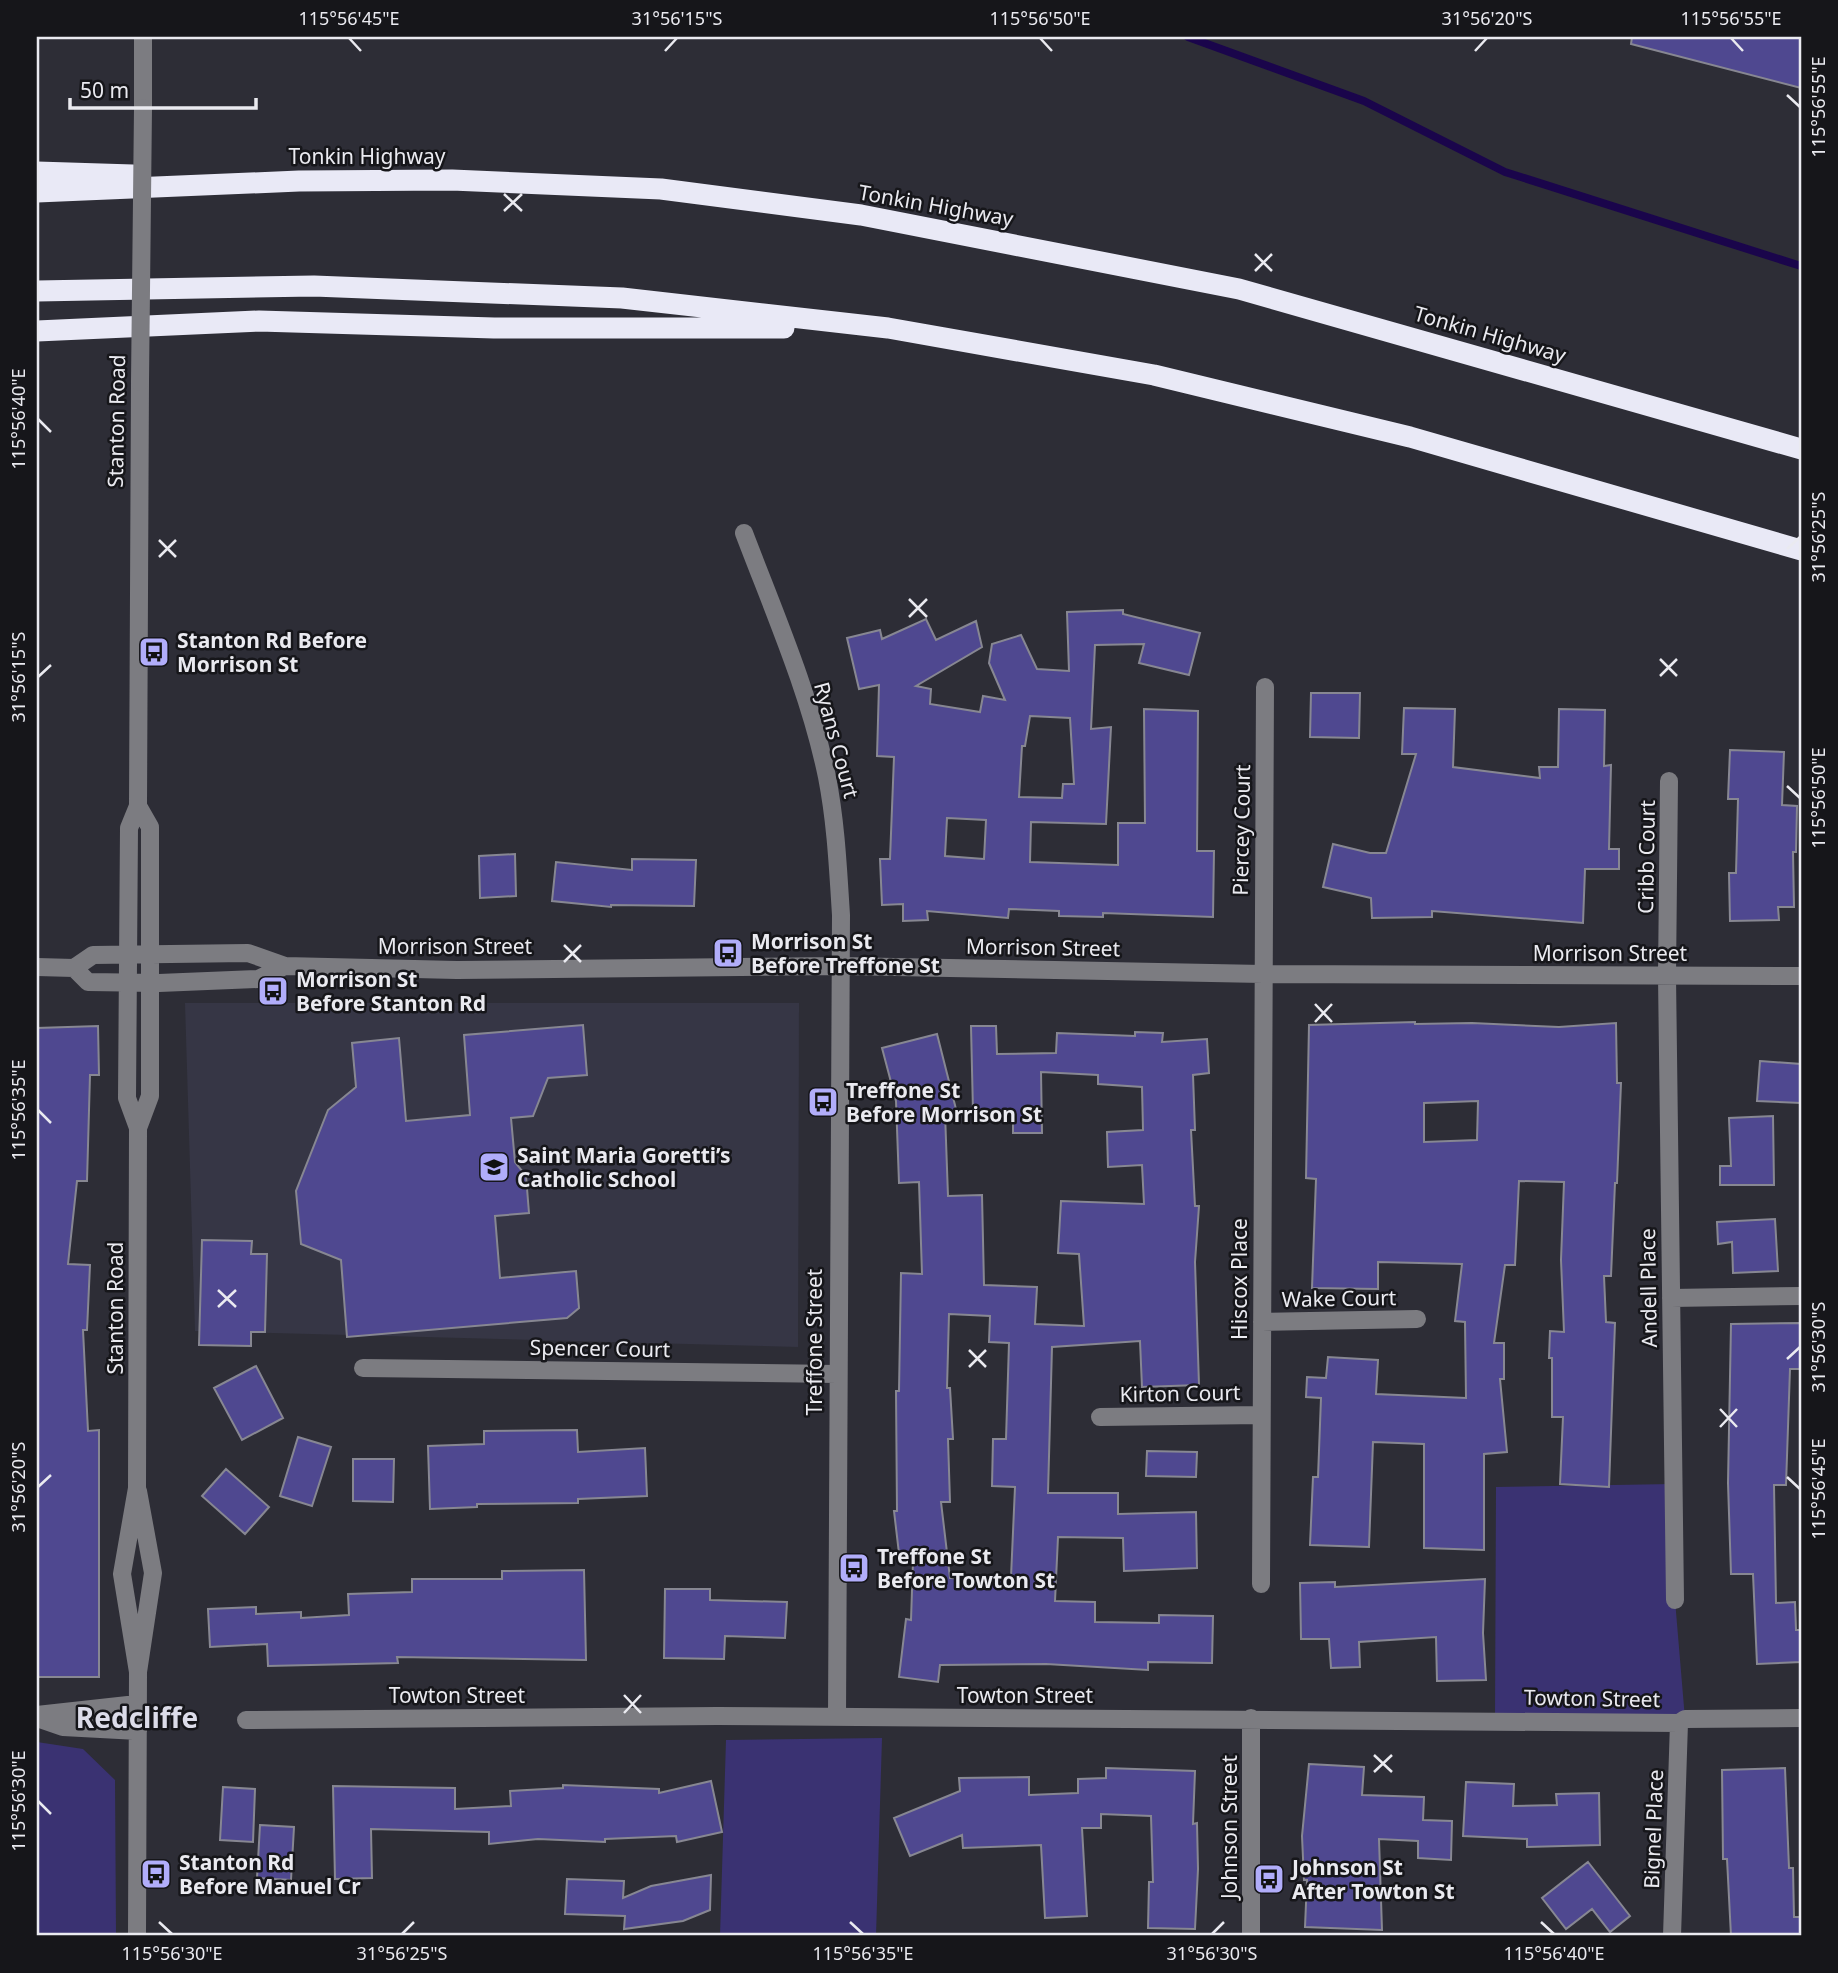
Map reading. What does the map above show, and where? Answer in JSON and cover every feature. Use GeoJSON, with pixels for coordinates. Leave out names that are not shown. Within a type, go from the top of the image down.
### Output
{"type":"FeatureCollection","features":[{"type":"Feature","properties":{"kind":"highway"},"geometry":{"type":"LineString","coordinates":[[37,172],[299,181]]}},
{"type":"Feature","properties":{"kind":"highway","name":"Tonkin Highway"},"geometry":{"type":"LineString","coordinates":[[37,192],[299,181],[452,180],[661,189],[861,215],[1239,289],[1801,449]]}},
{"type":"Feature","properties":{"kind":"highway"},"geometry":{"type":"LineString","coordinates":[[37,291],[314,286],[622,298],[888,328],[1194,385],[1409,437],[1801,550]]}},
{"type":"Feature","properties":{"kind":"highway"},"geometry":{"type":"LineString","coordinates":[[37,331],[259,321],[508,328],[888,328]]}},
{"type":"Feature","properties":{"kind":"street","name":"Stanton Road"},"geometry":{"type":"LineString","coordinates":[[138,1672],[122,1574],[137,1488],[138,1128],[127,1098],[127,953],[128,828],[138,806],[143,37]]}},
{"type":"Feature","properties":{"kind":"street","name":"Ryans Court"},"geometry":{"type":"LineString","coordinates":[[744,533],[810,715],[826,774],[835,826],[841,915],[840,966]]}},
{"type":"Feature","properties":{"kind":"street","name":"Piercey Court"},"geometry":{"type":"LineString","coordinates":[[1263,974],[1265,687]]}},
{"type":"Feature","properties":{"kind":"street","name":"Cribb Court"},"geometry":{"type":"LineString","coordinates":[[1667,975],[1669,781]]}},
{"type":"Feature","properties":{"kind":"street","name":"Stanton Road"},"geometry":{"type":"LineString","coordinates":[[138,806],[150,827],[150,1096],[138,1128]]}},
{"type":"Feature","properties":{"kind":"street","name":"Morrison Street"},"geometry":{"type":"LineString","coordinates":[[37,967],[74,968],[93,955],[248,953],[285,966],[457,970],[840,966],[1263,974],[1801,976]]}},
{"type":"Feature","properties":{"kind":"street","name":"Morrison Street"},"geometry":{"type":"LineString","coordinates":[[74,968],[88,982],[150,984],[258,979],[285,966]]}},
{"type":"Feature","properties":{"kind":"street","name":"Treffone Street"},"geometry":{"type":"LineString","coordinates":[[837,1717],[836,1374],[840,966]]}},
{"type":"Feature","properties":{"kind":"street","name":"Hiscox Place"},"geometry":{"type":"LineString","coordinates":[[1261,1584],[1263,974]]}},
{"type":"Feature","properties":{"kind":"street","name":"Andell Place"},"geometry":{"type":"LineString","coordinates":[[1667,975],[1675,1600]]}},
{"type":"Feature","properties":{"kind":"street"},"geometry":{"type":"LineString","coordinates":[[1671,1298],[1801,1296]]}},
{"type":"Feature","properties":{"kind":"street","name":"Wake Court"},"geometry":{"type":"LineString","coordinates":[[1262,1322],[1416,1320]]}},
{"type":"Feature","properties":{"kind":"street","name":"Spencer Court"},"geometry":{"type":"LineString","coordinates":[[363,1368],[836,1374]]}},
{"type":"Feature","properties":{"kind":"street","name":"Kirton Court"},"geometry":{"type":"LineString","coordinates":[[1100,1417],[1261,1415]]}},
{"type":"Feature","properties":{"kind":"street","name":"Stanton Road"},"geometry":{"type":"LineString","coordinates":[[137,1488],[153,1573],[138,1672],[137,1936]]}},
{"type":"Feature","properties":{"kind":"street"},"geometry":{"type":"LineString","coordinates":[[37,1717],[137,1704]]}},
{"type":"Feature","properties":{"kind":"street"},"geometry":{"type":"LineString","coordinates":[[37,1717],[63,1727],[138,1731]]}},
{"type":"Feature","properties":{"kind":"street","name":"Towton Street"},"geometry":{"type":"LineString","coordinates":[[246,1720],[837,1717],[1679,1723],[1685,1718],[1801,1718]]}},
{"type":"Feature","properties":{"kind":"street","name":"Johnson Street"},"geometry":{"type":"LineString","coordinates":[[1251,1718],[1251,1936]]}},
{"type":"Feature","properties":{"kind":"street","name":"Bignel Place"},"geometry":{"type":"LineString","coordinates":[[1672,1936],[1679,1723]]}},
{"type":"Feature","properties":{"kind":"shaded area","name":"Saint Maria Goretti’s Catholic School"},"geometry":{"type":"Polygon","coordinates":[[[185,1003],[799,1003],[798,1347],[195,1331],[185,1003]]]}},
{"type":"Feature","properties":{"kind":"shaded area"},"geometry":{"type":"Polygon","coordinates":[[[1673,1484],[1675,1600],[1685,1719],[1495,1719],[1496,1487],[1673,1484]]]}},
{"type":"Feature","properties":{"kind":"shaded area"},"geometry":{"type":"Polygon","coordinates":[[[882,1738],[876,1936],[720,1936],[726,1740],[882,1738]]]}},
{"type":"Feature","properties":{"kind":"shaded area"},"geometry":{"type":"Polygon","coordinates":[[[37,1742],[83,1749],[115,1780],[116,1933],[37,1936],[37,1742]]]}},
{"type":"Feature","properties":{"kind":"building"},"geometry":{"type":"Polygon","coordinates":[[[1632,37],[1801,37],[1801,88],[1631,44],[1632,37]]]}},
{"type":"Feature","properties":{"kind":"building"},"geometry":{"type":"Polygon","coordinates":[[[1123,610],[1123,614],[1200,633],[1189,675],[1139,663],[1144,644],[1095,645],[1091,729],[1111,727],[1106,824],[1031,822],[1030,862],[1118,865],[1118,823],[1145,823],[1144,709],[1198,711],[1197,851],[1214,851],[1213,917],[1103,913],[1103,917],[1059,916],[1059,911],[1009,909],[1008,918],[927,911],[928,920],[903,921],[903,904],[882,905],[880,859],[890,859],[894,757],[877,756],[879,685],[859,689],[847,638],[880,630],[882,639],[926,619],[936,640],[976,621],[982,647],[916,686],[931,689],[930,704],[980,712],[983,696],[1005,700],[989,663],[992,644],[1021,635],[1037,669],[1069,671],[1067,612],[1123,610]],[[1030,716],[1025,746],[1022,746],[1019,797],[1062,798],[1063,784],[1074,784],[1070,718],[1030,716]],[[947,818],[945,856],[984,859],[986,820],[947,818]]]}},
{"type":"Feature","properties":{"kind":"building"},"geometry":{"type":"Polygon","coordinates":[[[1311,693],[1360,693],[1359,738],[1310,737],[1311,693]]]}},
{"type":"Feature","properties":{"kind":"building"},"geometry":{"type":"Polygon","coordinates":[[[1404,708],[1455,709],[1453,767],[1540,778],[1539,767],[1558,767],[1559,709],[1605,710],[1604,766],[1611,765],[1609,849],[1619,849],[1619,869],[1585,869],[1583,923],[1432,911],[1432,917],[1372,918],[1371,898],[1323,887],[1333,844],[1370,853],[1386,853],[1416,754],[1402,754],[1404,708]]]}},
{"type":"Feature","properties":{"kind":"building"},"geometry":{"type":"Polygon","coordinates":[[[1730,750],[1784,752],[1782,805],[1797,806],[1796,852],[1793,852],[1794,907],[1778,907],[1779,920],[1730,921],[1729,873],[1736,873],[1738,799],[1728,799],[1730,750]]]}},
{"type":"Feature","properties":{"kind":"building"},"geometry":{"type":"Polygon","coordinates":[[[515,854],[516,896],[480,898],[479,856],[515,854]]]}},
{"type":"Feature","properties":{"kind":"building"},"geometry":{"type":"Polygon","coordinates":[[[632,859],[696,860],[694,906],[611,907],[552,901],[556,862],[632,870],[632,859]]]}},
{"type":"Feature","properties":{"kind":"building"},"geometry":{"type":"Polygon","coordinates":[[[1415,1022],[1559,1027],[1616,1023],[1617,1083],[1621,1083],[1617,1183],[1611,1276],[1604,1276],[1606,1322],[1615,1323],[1609,1487],[1560,1484],[1563,1417],[1552,1417],[1552,1358],[1549,1358],[1550,1331],[1564,1332],[1561,1260],[1564,1182],[1519,1181],[1515,1265],[1505,1265],[1494,1343],[1504,1343],[1504,1379],[1500,1379],[1507,1452],[1484,1454],[1484,1550],[1424,1548],[1424,1444],[1373,1442],[1369,1547],[1310,1545],[1313,1477],[1318,1477],[1321,1398],[1306,1397],[1307,1377],[1326,1378],[1328,1357],[1378,1360],[1376,1394],[1466,1398],[1465,1322],[1455,1321],[1462,1264],[1378,1262],[1378,1289],[1312,1288],[1316,1179],[1306,1178],[1309,1025],[1415,1022]],[[1478,1101],[1424,1103],[1424,1142],[1477,1140],[1478,1101]]]}},
{"type":"Feature","properties":{"kind":"building"},"geometry":{"type":"Polygon","coordinates":[[[583,1025],[587,1075],[548,1078],[533,1116],[511,1118],[515,1162],[526,1176],[529,1213],[495,1216],[500,1278],[576,1271],[579,1308],[567,1318],[347,1337],[341,1260],[301,1244],[296,1191],[328,1110],[356,1087],[352,1043],[399,1038],[406,1121],[470,1115],[464,1035],[583,1025]]]}},
{"type":"Feature","properties":{"kind":"building"},"geometry":{"type":"Polygon","coordinates":[[[98,1026],[99,1075],[90,1075],[87,1181],[77,1181],[68,1264],[90,1265],[87,1330],[83,1330],[88,1431],[99,1430],[99,1677],[37,1677],[37,1028],[98,1026]]]}},
{"type":"Feature","properties":{"kind":"building"},"geometry":{"type":"Polygon","coordinates":[[[971,1026],[996,1026],[997,1054],[1056,1053],[1057,1033],[1135,1036],[1135,1032],[1163,1033],[1162,1042],[1207,1039],[1209,1073],[1193,1075],[1195,1130],[1191,1130],[1195,1206],[1199,1206],[1195,1262],[1199,1385],[1142,1387],[1140,1341],[1052,1347],[1048,1493],[1118,1493],[1118,1514],[1196,1512],[1197,1568],[1124,1571],[1123,1538],[1058,1537],[1055,1601],[1095,1602],[1095,1622],[1159,1623],[1159,1615],[1213,1616],[1212,1663],[1148,1662],[1148,1670],[1046,1664],[940,1665],[938,1682],[899,1677],[906,1619],[911,1620],[913,1561],[900,1562],[894,1511],[897,1511],[896,1391],[899,1391],[901,1273],[922,1274],[919,1182],[899,1183],[896,1101],[882,1048],[937,1034],[957,1113],[945,1113],[948,1196],[982,1195],[984,1285],[1037,1287],[1035,1324],[1084,1326],[1079,1254],[1058,1253],[1061,1201],[1144,1204],[1142,1165],[1108,1167],[1107,1132],[1143,1130],[1142,1087],[1098,1084],[1098,1075],[1041,1072],[1042,1133],[1013,1133],[1013,1111],[973,1112],[971,1026]],[[949,1314],[947,1388],[950,1388],[953,1439],[948,1439],[950,1502],[941,1502],[950,1578],[999,1580],[1011,1577],[1015,1487],[992,1486],[993,1439],[1006,1439],[1009,1343],[989,1342],[990,1316],[949,1314]]]}},
{"type":"Feature","properties":{"kind":"building"},"geometry":{"type":"Polygon","coordinates":[[[1760,1061],[1801,1064],[1801,1103],[1757,1101],[1760,1061]]]}},
{"type":"Feature","properties":{"kind":"building"},"geometry":{"type":"Polygon","coordinates":[[[1773,1116],[1774,1185],[1720,1185],[1720,1166],[1731,1166],[1729,1118],[1773,1116]]]}},
{"type":"Feature","properties":{"kind":"building"},"geometry":{"type":"Polygon","coordinates":[[[1775,1219],[1778,1271],[1733,1273],[1732,1242],[1718,1244],[1717,1222],[1775,1219]]]}},
{"type":"Feature","properties":{"kind":"building"},"geometry":{"type":"Polygon","coordinates":[[[202,1240],[252,1241],[251,1254],[267,1254],[265,1332],[251,1332],[251,1346],[199,1345],[202,1240]]]}},
{"type":"Feature","properties":{"kind":"building"},"geometry":{"type":"Polygon","coordinates":[[[1801,1323],[1801,1369],[1790,1369],[1786,1485],[1774,1485],[1776,1603],[1795,1602],[1796,1630],[1801,1630],[1801,1662],[1757,1664],[1753,1574],[1731,1574],[1728,1483],[1731,1324],[1801,1323]]]}},
{"type":"Feature","properties":{"kind":"building"},"geometry":{"type":"Polygon","coordinates":[[[256,1366],[283,1418],[242,1440],[214,1388],[256,1366]]]}},
{"type":"Feature","properties":{"kind":"building"},"geometry":{"type":"Polygon","coordinates":[[[577,1430],[578,1452],[645,1448],[647,1496],[578,1499],[578,1503],[477,1504],[477,1507],[430,1509],[428,1446],[484,1444],[484,1431],[577,1430]]]}},
{"type":"Feature","properties":{"kind":"building"},"geometry":{"type":"Polygon","coordinates":[[[298,1437],[331,1447],[312,1506],[280,1496],[298,1437]]]}},
{"type":"Feature","properties":{"kind":"building"},"geometry":{"type":"Polygon","coordinates":[[[1147,1451],[1197,1452],[1196,1477],[1146,1476],[1147,1451]]]}},
{"type":"Feature","properties":{"kind":"building"},"geometry":{"type":"Polygon","coordinates":[[[353,1459],[394,1459],[393,1502],[353,1501],[353,1459]]]}},
{"type":"Feature","properties":{"kind":"building"},"geometry":{"type":"Polygon","coordinates":[[[226,1469],[269,1507],[245,1534],[202,1496],[226,1469]]]}},
{"type":"Feature","properties":{"kind":"building"},"geometry":{"type":"Polygon","coordinates":[[[584,1570],[586,1660],[397,1657],[398,1663],[268,1666],[267,1644],[210,1647],[208,1609],[256,1607],[256,1614],[301,1612],[301,1618],[349,1615],[348,1594],[412,1592],[412,1579],[502,1579],[502,1571],[584,1570]]]}},
{"type":"Feature","properties":{"kind":"building"},"geometry":{"type":"Polygon","coordinates":[[[1485,1579],[1483,1633],[1486,1680],[1437,1681],[1436,1637],[1359,1642],[1360,1667],[1331,1668],[1329,1639],[1301,1639],[1300,1583],[1335,1582],[1335,1587],[1485,1579]]]}},
{"type":"Feature","properties":{"kind":"building"},"geometry":{"type":"Polygon","coordinates":[[[665,1589],[710,1589],[710,1600],[787,1602],[785,1638],[725,1636],[724,1659],[664,1658],[665,1589]]]}},
{"type":"Feature","properties":{"kind":"building"},"geometry":{"type":"Polygon","coordinates":[[[1309,1764],[1364,1767],[1362,1795],[1424,1797],[1423,1820],[1452,1821],[1451,1860],[1418,1858],[1418,1841],[1379,1839],[1382,1930],[1305,1927],[1307,1880],[1304,1880],[1302,1836],[1309,1764]]]}},
{"type":"Feature","properties":{"kind":"building"},"geometry":{"type":"Polygon","coordinates":[[[1106,1768],[1195,1771],[1193,1824],[1197,1823],[1198,1869],[1195,1929],[1148,1928],[1149,1882],[1153,1882],[1151,1816],[1101,1814],[1101,1828],[1082,1828],[1087,1916],[1045,1918],[1041,1845],[963,1848],[962,1835],[910,1856],[894,1818],[960,1791],[959,1778],[1029,1777],[1029,1795],[1078,1793],[1078,1779],[1106,1778],[1106,1768]]]}},
{"type":"Feature","properties":{"kind":"building"},"geometry":{"type":"Polygon","coordinates":[[[1785,1768],[1789,1868],[1793,1868],[1794,1917],[1801,1917],[1801,1936],[1731,1936],[1727,1859],[1723,1859],[1722,1770],[1785,1768]]]}},
{"type":"Feature","properties":{"kind":"building"},"geometry":{"type":"Polygon","coordinates":[[[711,1781],[722,1832],[677,1842],[676,1836],[605,1839],[605,1842],[538,1839],[489,1844],[489,1832],[371,1829],[372,1878],[335,1879],[333,1786],[455,1788],[455,1809],[511,1806],[510,1791],[563,1788],[563,1785],[659,1789],[659,1793],[711,1781]]]}},
{"type":"Feature","properties":{"kind":"building"},"geometry":{"type":"Polygon","coordinates":[[[1466,1782],[1514,1784],[1513,1806],[1557,1805],[1556,1794],[1599,1793],[1600,1845],[1527,1847],[1527,1839],[1463,1836],[1466,1782]]]}},
{"type":"Feature","properties":{"kind":"building"},"geometry":{"type":"Polygon","coordinates":[[[223,1787],[255,1789],[253,1842],[220,1840],[223,1787]]]}},
{"type":"Feature","properties":{"kind":"building"},"geometry":{"type":"Polygon","coordinates":[[[260,1825],[294,1827],[291,1880],[257,1878],[260,1825]]]}},
{"type":"Feature","properties":{"kind":"building"},"geometry":{"type":"Polygon","coordinates":[[[1588,1862],[1630,1916],[1610,1932],[1592,1909],[1566,1929],[1542,1898],[1588,1862]]]}},
{"type":"Feature","properties":{"kind":"building"},"geometry":{"type":"Polygon","coordinates":[[[711,1875],[710,1910],[683,1921],[624,1929],[625,1916],[565,1914],[567,1879],[624,1881],[623,1898],[651,1886],[711,1875]]]}},
{"type":"Feature","properties":{"kind":"waterway"},"geometry":{"type":"LineString","coordinates":[[1188,37],[1364,101],[1505,172],[1801,266]]}},
{"type":"Feature","properties":{"kind":"place","name":"Stanton Rd Before Morrison St"},"geometry":{"type":"Point","coordinates":[154,652]}},
{"type":"Feature","properties":{"kind":"place","name":"Morrison St Before Treffone St"},"geometry":{"type":"Point","coordinates":[728,953]}},
{"type":"Feature","properties":{"kind":"place","name":"Morrison St Before Stanton Rd"},"geometry":{"type":"Point","coordinates":[273,991]}},
{"type":"Feature","properties":{"kind":"place","name":"Treffone St Before Morrison St"},"geometry":{"type":"Point","coordinates":[823,1102]}},
{"type":"Feature","properties":{"kind":"place","name":"Saint Maria Goretti’s Catholic School"},"geometry":{"type":"Point","coordinates":[494,1167]}},
{"type":"Feature","properties":{"kind":"place","name":"Treffone St Before Towton St"},"geometry":{"type":"Point","coordinates":[854,1568]}},
{"type":"Feature","properties":{"kind":"place","name":"Stanton Rd Before Manuel Cr"},"geometry":{"type":"Point","coordinates":[156,1874]}},
{"type":"Feature","properties":{"kind":"place","name":"Johnson St After Towton St"},"geometry":{"type":"Point","coordinates":[1269,1879]}},
{"type":"Feature","properties":{"kind":"district","name":"Redcliffe"},"geometry":{"type":"Point","coordinates":[137,1717]}}]}
